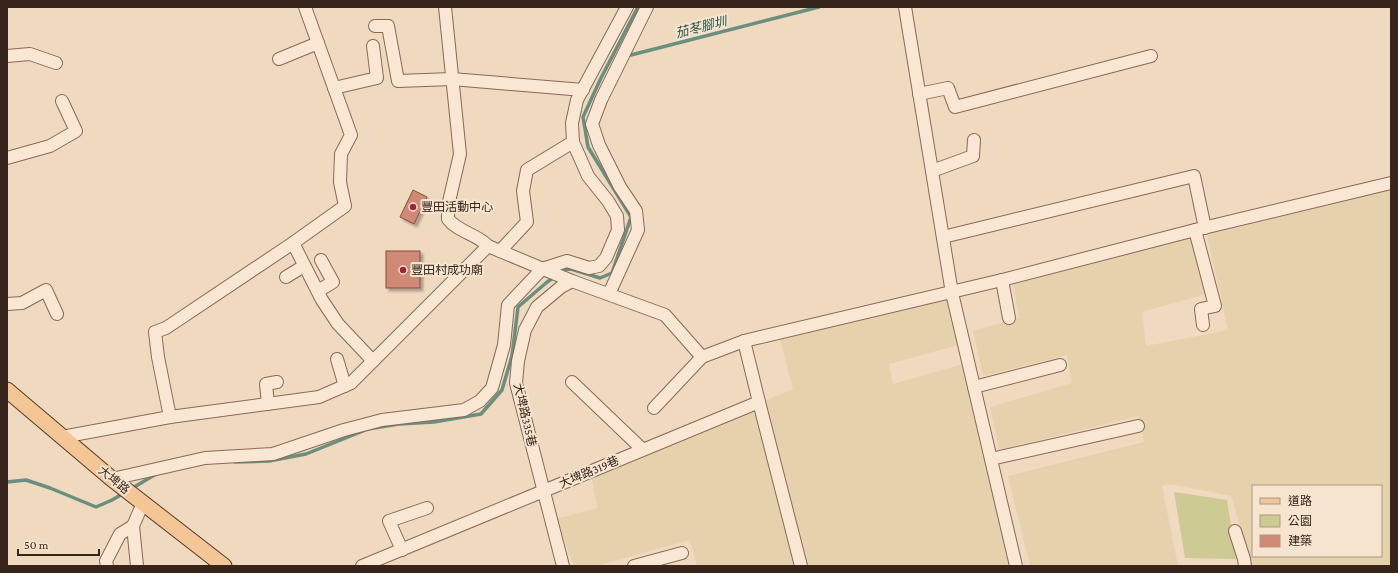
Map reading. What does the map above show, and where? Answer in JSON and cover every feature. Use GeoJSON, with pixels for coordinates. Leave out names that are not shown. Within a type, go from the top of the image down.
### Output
{"type":"FeatureCollection","features":[{"type":"Feature","properties":{"kind":"main road","name":"大埤路"},"geometry":{"type":"LineString","coordinates":[[7,390],[112,479],[224,566]]}},
{"type":"Feature","properties":{"kind":"street"},"geometry":{"type":"LineString","coordinates":[[170,417],[158,357],[155,332],[166,328],[293,243],[345,206],[340,182],[341,154],[351,135],[305,7]]}},
{"type":"Feature","properties":{"kind":"street"},"geometry":{"type":"LineString","coordinates":[[445,7],[460,154],[448,206],[448,219],[453,225],[483,241],[488,246],[572,281],[665,315],[702,357]]}},
{"type":"Feature","properties":{"kind":"street"},"geometry":{"type":"LineString","coordinates":[[112,479],[205,458],[273,454],[344,430],[382,420],[464,410],[480,401],[492,388],[504,345],[508,305],[542,269],[567,262],[589,268],[599,266],[606,258],[618,230],[617,216],[608,201],[588,176],[573,142],[572,123],[577,100],[627,7]]}},
{"type":"Feature","properties":{"kind":"street"},"geometry":{"type":"LineString","coordinates":[[609,294],[638,230],[636,211],[620,187],[602,152],[592,124],[601,100],[647,7]]}},
{"type":"Feature","properties":{"kind":"street"},"geometry":{"type":"LineString","coordinates":[[905,7],[952,292],[1016,566]]}},
{"type":"Feature","properties":{"kind":"street"},"geometry":{"type":"LineString","coordinates":[[375,26],[388,26],[398,81],[452,79],[583,90]]}},
{"type":"Feature","properties":{"kind":"street"},"geometry":{"type":"LineString","coordinates":[[279,59],[318,43]]}},
{"type":"Feature","properties":{"kind":"street"},"geometry":{"type":"LineString","coordinates":[[334,88],[376,78],[373,46]]}},
{"type":"Feature","properties":{"kind":"street"},"geometry":{"type":"LineString","coordinates":[[7,56],[30,54],[56,62]]}},
{"type":"Feature","properties":{"kind":"street"},"geometry":{"type":"LineString","coordinates":[[919,94],[948,88],[955,107],[1151,56]]}},
{"type":"Feature","properties":{"kind":"street"},"geometry":{"type":"LineString","coordinates":[[7,158],[50,146],[76,131],[62,101]]}},
{"type":"Feature","properties":{"kind":"street"},"geometry":{"type":"LineString","coordinates":[[932,171],[972,156],[974,140]]}},
{"type":"Feature","properties":{"kind":"street"},"geometry":{"type":"LineString","coordinates":[[500,251],[527,222],[523,191],[527,170],[573,142]]}},
{"type":"Feature","properties":{"kind":"street"},"geometry":{"type":"LineString","coordinates":[[943,236],[1194,176],[1200,229],[1215,306],[1201,309],[1203,325]]}},
{"type":"Feature","properties":{"kind":"street"},"geometry":{"type":"LineString","coordinates":[[654,408],[702,357],[744,341],[1002,280],[1200,229],[1391,183]]}},
{"type":"Feature","properties":{"kind":"street"},"geometry":{"type":"LineString","coordinates":[[293,243],[304,266],[338,324],[373,361]]}},
{"type":"Feature","properties":{"kind":"street"},"geometry":{"type":"LineString","coordinates":[[62,437],[170,417],[319,397],[345,386],[351,383],[488,246]]}},
{"type":"Feature","properties":{"kind":"street"},"geometry":{"type":"LineString","coordinates":[[318,291],[333,282],[321,260]]}},
{"type":"Feature","properties":{"kind":"street"},"geometry":{"type":"LineString","coordinates":[[286,277],[304,266]]}},
{"type":"Feature","properties":{"kind":"street"},"geometry":{"type":"LineString","coordinates":[[1002,280],[1008,318]]}},
{"type":"Feature","properties":{"kind":"street","name":"大埤路335巷"},"geometry":{"type":"LineString","coordinates":[[562,566],[516,383],[518,361],[526,330],[537,307],[561,287],[572,281]]}},
{"type":"Feature","properties":{"kind":"street"},"geometry":{"type":"LineString","coordinates":[[7,304],[22,303],[46,290],[57,314]]}},
{"type":"Feature","properties":{"kind":"street"},"geometry":{"type":"LineString","coordinates":[[744,341],[801,566]]}},
{"type":"Feature","properties":{"kind":"street"},"geometry":{"type":"LineString","coordinates":[[336,359],[345,386]]}},
{"type":"Feature","properties":{"kind":"street"},"geometry":{"type":"LineString","coordinates":[[974,387],[1060,365]]}},
{"type":"Feature","properties":{"kind":"street"},"geometry":{"type":"LineString","coordinates":[[268,404],[266,384],[277,382]]}},
{"type":"Feature","properties":{"kind":"street"},"geometry":{"type":"LineString","coordinates":[[572,382],[642,449]]}},
{"type":"Feature","properties":{"kind":"street","name":"大埤路319巷"},"geometry":{"type":"LineString","coordinates":[[362,566],[389,561],[402,550],[642,449],[759,402]]}},
{"type":"Feature","properties":{"kind":"street"},"geometry":{"type":"LineString","coordinates":[[991,459],[1138,426]]}},
{"type":"Feature","properties":{"kind":"street"},"geometry":{"type":"LineString","coordinates":[[137,566],[133,526],[143,503]]}},
{"type":"Feature","properties":{"kind":"street"},"geometry":{"type":"LineString","coordinates":[[402,550],[389,521],[427,508]]}},
{"type":"Feature","properties":{"kind":"street"},"geometry":{"type":"LineString","coordinates":[[107,566],[106,561],[120,534],[133,526]]}},
{"type":"Feature","properties":{"kind":"street"},"geometry":{"type":"LineString","coordinates":[[1235,531],[1245,566]]}},
{"type":"Feature","properties":{"kind":"street"},"geometry":{"type":"LineString","coordinates":[[634,566],[682,552]]}},
{"type":"Feature","properties":{"kind":"shaded area"},"geometry":{"type":"Polygon","coordinates":[[[1391,188],[1391,566],[1246,566],[1242,532],[1231,496],[1170,484],[1162,486],[1178,566],[1030,566],[1008,476],[1144,442],[1139,416],[999,450],[990,407],[1072,383],[1067,355],[983,376],[973,331],[1019,318],[1013,282],[1190,236],[1206,294],[1142,312],[1146,346],[1228,330],[1207,235],[1391,188]]]}},
{"type":"Feature","properties":{"kind":"shaded area"},"geometry":{"type":"Polygon","coordinates":[[[947,299],[958,345],[889,364],[893,384],[963,364],[1016,566],[697,566],[690,540],[596,566],[574,566],[556,519],[597,508],[591,474],[793,389],[780,339],[947,299]]]}},
{"type":"Feature","properties":{"kind":"green space"},"geometry":{"type":"Polygon","coordinates":[[[1174,492],[1227,500],[1236,559],[1185,558],[1174,492]]]}},
{"type":"Feature","properties":{"kind":"building","name":"豐田活動中心"},"geometry":{"type":"Polygon","coordinates":[[[413,190],[427,197],[414,224],[400,217],[413,190]]]}},
{"type":"Feature","properties":{"kind":"building","name":"豐田村成功廟"},"geometry":{"type":"Polygon","coordinates":[[[386,251],[420,251],[420,288],[386,288],[386,251]]]}},
{"type":"Feature","properties":{"kind":"waterway"},"geometry":{"type":"LineString","coordinates":[[561,273],[568,268],[600,278],[612,273],[631,217],[588,147],[583,117],[601,78],[638,7]]}},
{"type":"Feature","properties":{"kind":"waterway","name":"茄苳腳圳"},"geometry":{"type":"LineString","coordinates":[[627,56],[819,7]]}},
{"type":"Feature","properties":{"kind":"waterway"},"geometry":{"type":"LineString","coordinates":[[235,462],[269,461],[306,454],[368,429],[399,424],[434,422],[481,414],[502,390],[512,356],[518,307],[554,277]]}},
{"type":"Feature","properties":{"kind":"waterway"},"geometry":{"type":"LineString","coordinates":[[131,489],[156,474]]}},
{"type":"Feature","properties":{"kind":"waterway"},"geometry":{"type":"LineString","coordinates":[[7,482],[26,480],[96,507],[124,493]]}},
{"type":"Feature","properties":{"kind":"place","name":"豐田活動中心"},"geometry":{"type":"Point","coordinates":[413,207]}},
{"type":"Feature","properties":{"kind":"place","name":"豐田村成功廟"},"geometry":{"type":"Point","coordinates":[403,270]}}]}
